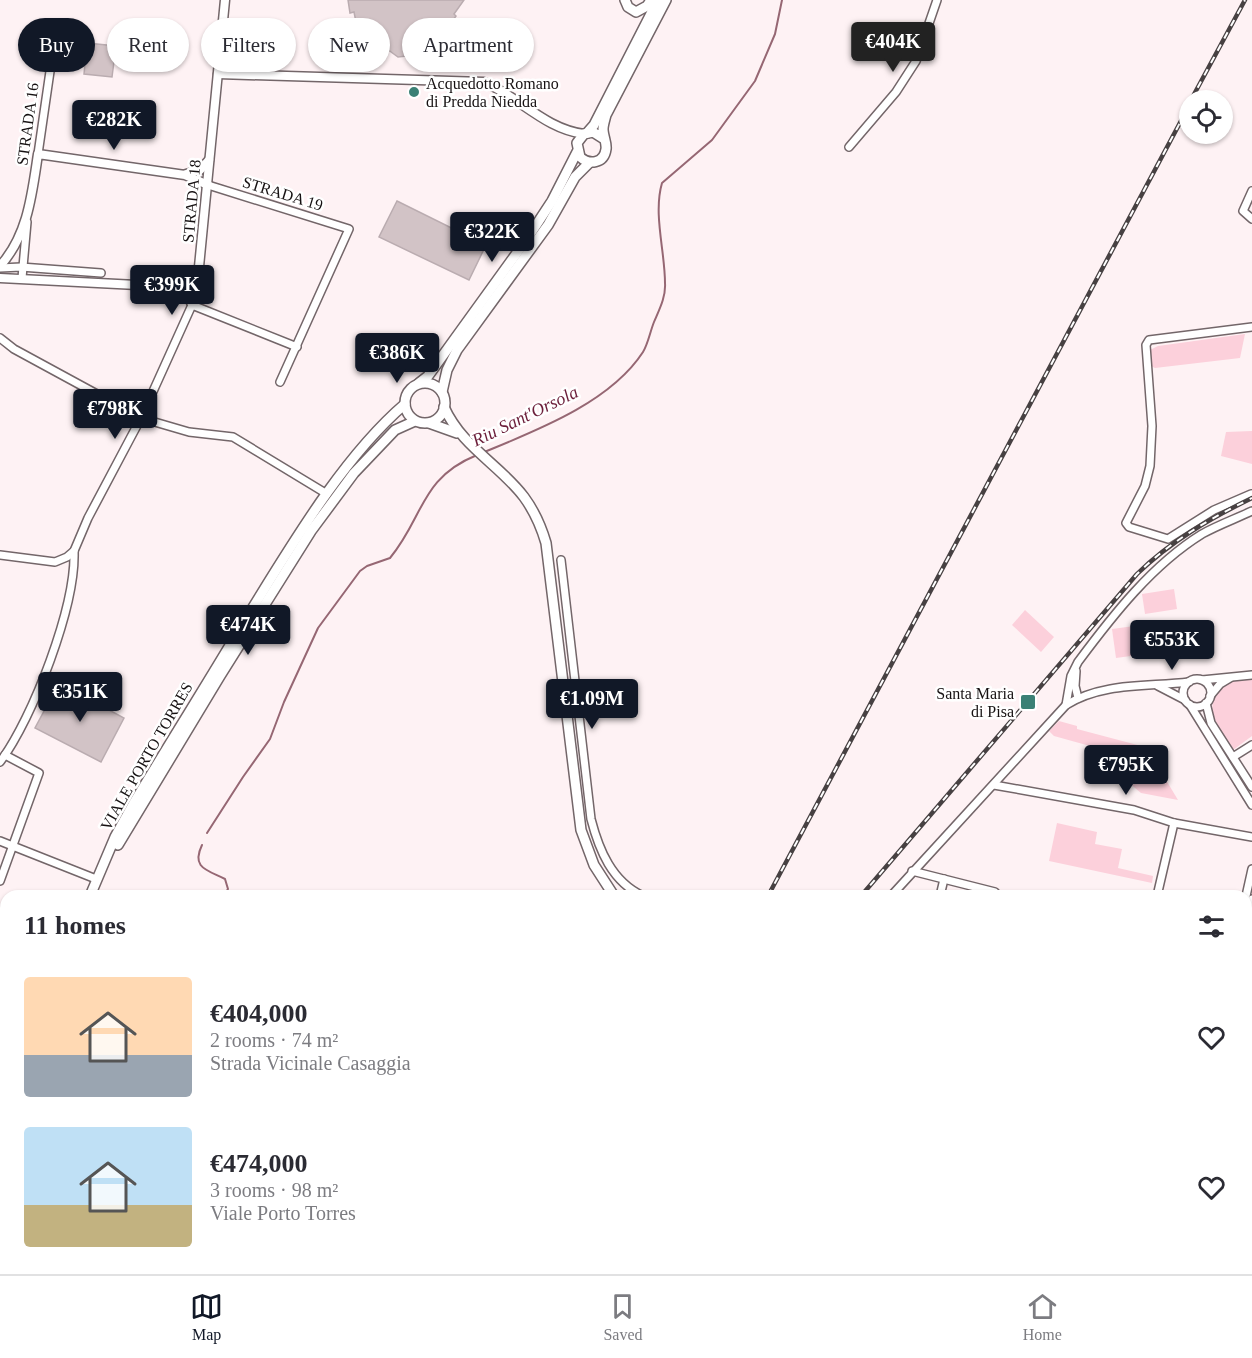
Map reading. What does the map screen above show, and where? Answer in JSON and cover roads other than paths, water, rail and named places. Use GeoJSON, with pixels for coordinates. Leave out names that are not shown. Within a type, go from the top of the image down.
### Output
{"type":"FeatureCollection","features":[{"type":"Feature","properties":{"kind":"main road"},"geometry":{"type":"LineString","coordinates":[[625,0],[628,7],[636,12],[647,6],[651,0]]}},
{"type":"Feature","properties":{"kind":"main road"},"geometry":{"type":"LineString","coordinates":[[459,435],[429,423],[415,421],[410,417],[405,404],[408,391],[428,376],[552,201],[577,148],[585,134],[594,125],[658,0]]}},
{"type":"Feature","properties":{"kind":"main road"},"geometry":{"type":"LineString","coordinates":[[604,140],[606,115],[666,0]]}},
{"type":"Feature","properties":{"kind":"main road"},"geometry":{"type":"LineString","coordinates":[[585,134],[600,135],[606,145],[604,156],[582,167],[575,177],[548,225],[457,350],[447,370],[442,392],[444,408],[459,435],[523,496],[539,520],[546,543],[581,830],[594,865],[610,890]]}},
{"type":"Feature","properties":{"kind":"main road"},"geometry":{"type":"LineString","coordinates":[[577,148],[580,157],[589,162]]}},
{"type":"Feature","properties":{"kind":"main road"},"geometry":{"type":"LineString","coordinates":[[419,383],[428,382],[442,392]]}},
{"type":"Feature","properties":{"kind":"main road","name":"VIALE PORTO TORRES"},"geometry":{"type":"LineString","coordinates":[[93,890],[96,879],[137,799],[289,550],[327,494],[376,432],[405,404]]}},
{"type":"Feature","properties":{"kind":"main road"},"geometry":{"type":"LineString","coordinates":[[429,423],[436,420],[444,408]]}},
{"type":"Feature","properties":{"kind":"main road","name":"VIALE PORTO TORRES"},"geometry":{"type":"LineString","coordinates":[[95,890],[116,848],[155,782],[311,531],[354,473],[395,430],[415,421]]}},
{"type":"Feature","properties":{"kind":"street","name":"STRADA 18"},"geometry":{"type":"LineString","coordinates":[[0,762],[25,723],[58,636],[68,598],[74,551],[88,518],[141,418],[192,305],[198,277],[208,185],[225,0]]}},
{"type":"Feature","properties":{"kind":"street"},"geometry":{"type":"LineString","coordinates":[[849,147],[896,92],[916,61],[937,0]]}},
{"type":"Feature","properties":{"kind":"street","name":"STRADA 16"},"geometry":{"type":"LineString","coordinates":[[22,278],[17,267],[28,214],[50,72]]}},
{"type":"Feature","properties":{"kind":"street"},"geometry":{"type":"LineString","coordinates":[[218,74],[484,82],[564,130],[585,134]]}},
{"type":"Feature","properties":{"kind":"street"},"geometry":{"type":"LineString","coordinates":[[564,130],[577,148]]}},
{"type":"Feature","properties":{"kind":"street"},"geometry":{"type":"LineString","coordinates":[[38,154],[185,174],[208,185]]}},
{"type":"Feature","properties":{"kind":"street"},"geometry":{"type":"LineString","coordinates":[[185,174],[200,170],[210,159]]}},
{"type":"Feature","properties":{"kind":"street","name":"STRADA 19"},"geometry":{"type":"LineString","coordinates":[[208,185],[349,229],[297,347]]}},
{"type":"Feature","properties":{"kind":"street"},"geometry":{"type":"LineString","coordinates":[[1252,191],[1243,212],[1252,219]]}},
{"type":"Feature","properties":{"kind":"street","name":"STRADA 16"},"geometry":{"type":"LineString","coordinates":[[0,267],[15,247],[28,214]]}},
{"type":"Feature","properties":{"kind":"street"},"geometry":{"type":"LineString","coordinates":[[0,267],[101,273]]}},
{"type":"Feature","properties":{"kind":"street"},"geometry":{"type":"LineString","coordinates":[[0,277],[17,267]]}},
{"type":"Feature","properties":{"kind":"street"},"geometry":{"type":"LineString","coordinates":[[0,277],[176,286],[188,284],[198,277]]}},
{"type":"Feature","properties":{"kind":"street"},"geometry":{"type":"LineString","coordinates":[[176,286],[183,290],[192,305],[297,347],[280,382]]}},
{"type":"Feature","properties":{"kind":"street"},"geometry":{"type":"LineString","coordinates":[[1251,494],[1214,510],[1168,539],[1129,527],[1126,523],[1145,486],[1150,466],[1152,426],[1146,345],[1149,340],[1252,327]]}},
{"type":"Feature","properties":{"kind":"street"},"geometry":{"type":"LineString","coordinates":[[0,338],[34,360],[141,418],[189,432],[233,437],[327,494]]}},
{"type":"Feature","properties":{"kind":"street"},"geometry":{"type":"LineString","coordinates":[[1066,705],[1071,676],[1078,662],[1147,579],[1163,563],[1203,534],[1252,511]]}},
{"type":"Feature","properties":{"kind":"street"},"geometry":{"type":"LineString","coordinates":[[0,555],[55,562],[74,551]]}},
{"type":"Feature","properties":{"kind":"street"},"geometry":{"type":"LineString","coordinates":[[561,560],[591,819],[597,843],[620,880],[631,890]]}},
{"type":"Feature","properties":{"kind":"street"},"geometry":{"type":"LineString","coordinates":[[560,659],[571,661]]}},
{"type":"Feature","properties":{"kind":"street"},"geometry":{"type":"LineString","coordinates":[[1078,662],[1075,686],[1078,698]]}},
{"type":"Feature","properties":{"kind":"street"},"geometry":{"type":"LineString","coordinates":[[896,890],[1066,705],[1078,698],[1107,688],[1158,686],[1252,675]]}},
{"type":"Feature","properties":{"kind":"street"},"geometry":{"type":"LineString","coordinates":[[1158,686],[1198,707],[1208,700],[1220,684],[1231,677]]}},
{"type":"Feature","properties":{"kind":"street"},"geometry":{"type":"LineString","coordinates":[[1202,680],[1207,684],[1211,723],[1252,787]]}},
{"type":"Feature","properties":{"kind":"street"},"geometry":{"type":"LineString","coordinates":[[1189,682],[1184,688],[1188,703],[1252,805]]}},
{"type":"Feature","properties":{"kind":"street"},"geometry":{"type":"LineString","coordinates":[[1233,757],[1252,745]]}},
{"type":"Feature","properties":{"kind":"street"},"geometry":{"type":"LineString","coordinates":[[0,880],[39,773],[5,755]]}},
{"type":"Feature","properties":{"kind":"street"},"geometry":{"type":"LineString","coordinates":[[994,785],[1134,810],[1174,823],[1252,837]]}},
{"type":"Feature","properties":{"kind":"street"},"geometry":{"type":"LineString","coordinates":[[1158,890],[1174,823]]}},
{"type":"Feature","properties":{"kind":"street"},"geometry":{"type":"LineString","coordinates":[[0,841],[96,879]]}},
{"type":"Feature","properties":{"kind":"street"},"geometry":{"type":"LineString","coordinates":[[1247,890],[1252,868]]}},
{"type":"Feature","properties":{"kind":"street"},"geometry":{"type":"LineString","coordinates":[[912,871],[987,890]]}},
{"type":"Feature","properties":{"kind":"street"},"geometry":{"type":"LineString","coordinates":[[941,890],[944,879]]}},
{"type":"Feature","properties":{"kind":"waterway","name":"Riu Sant'Orsola"},"geometry":{"type":"LineString","coordinates":[[482,453],[548,425],[592,401],[629,370],[643,352],[662,303],[665,288],[659,220],[662,183],[712,140],[755,81],[775,34],[782,0]]}},
{"type":"Feature","properties":{"kind":"waterway","name":"Riu Sant'Orsola"},"geometry":{"type":"LineString","coordinates":[[207,833],[270,739],[284,702],[318,628],[360,571],[367,566],[390,558],[433,487],[444,475],[458,464],[477,455]]}},
{"type":"Feature","properties":{"kind":"waterway","name":"Riu Sant'Orsola"},"geometry":{"type":"LineString","coordinates":[[202,845],[198,859],[200,863],[207,870],[225,879],[227,890]]}},
{"type":"Feature","properties":{"kind":"railway"},"geometry":{"type":"LineString","coordinates":[[1196,90],[1245,0]]}},
{"type":"Feature","properties":{"kind":"railway"},"geometry":{"type":"LineString","coordinates":[[771,890],[1179,125]]}},
{"type":"Feature","properties":{"kind":"railway"},"geometry":{"type":"LineString","coordinates":[[866,890],[1137,574],[1163,551],[1191,532],[1252,498]]}},
{"type":"Feature","properties":{"kind":"place","name":"Acquedotto Romano di Predda Niedda"},"geometry":{"type":"Point","coordinates":[414,92]}},
{"type":"Feature","properties":{"kind":"place","name":"Santa Maria di Pisa"},"geometry":{"type":"Point","coordinates":[1028,702]}}]}
